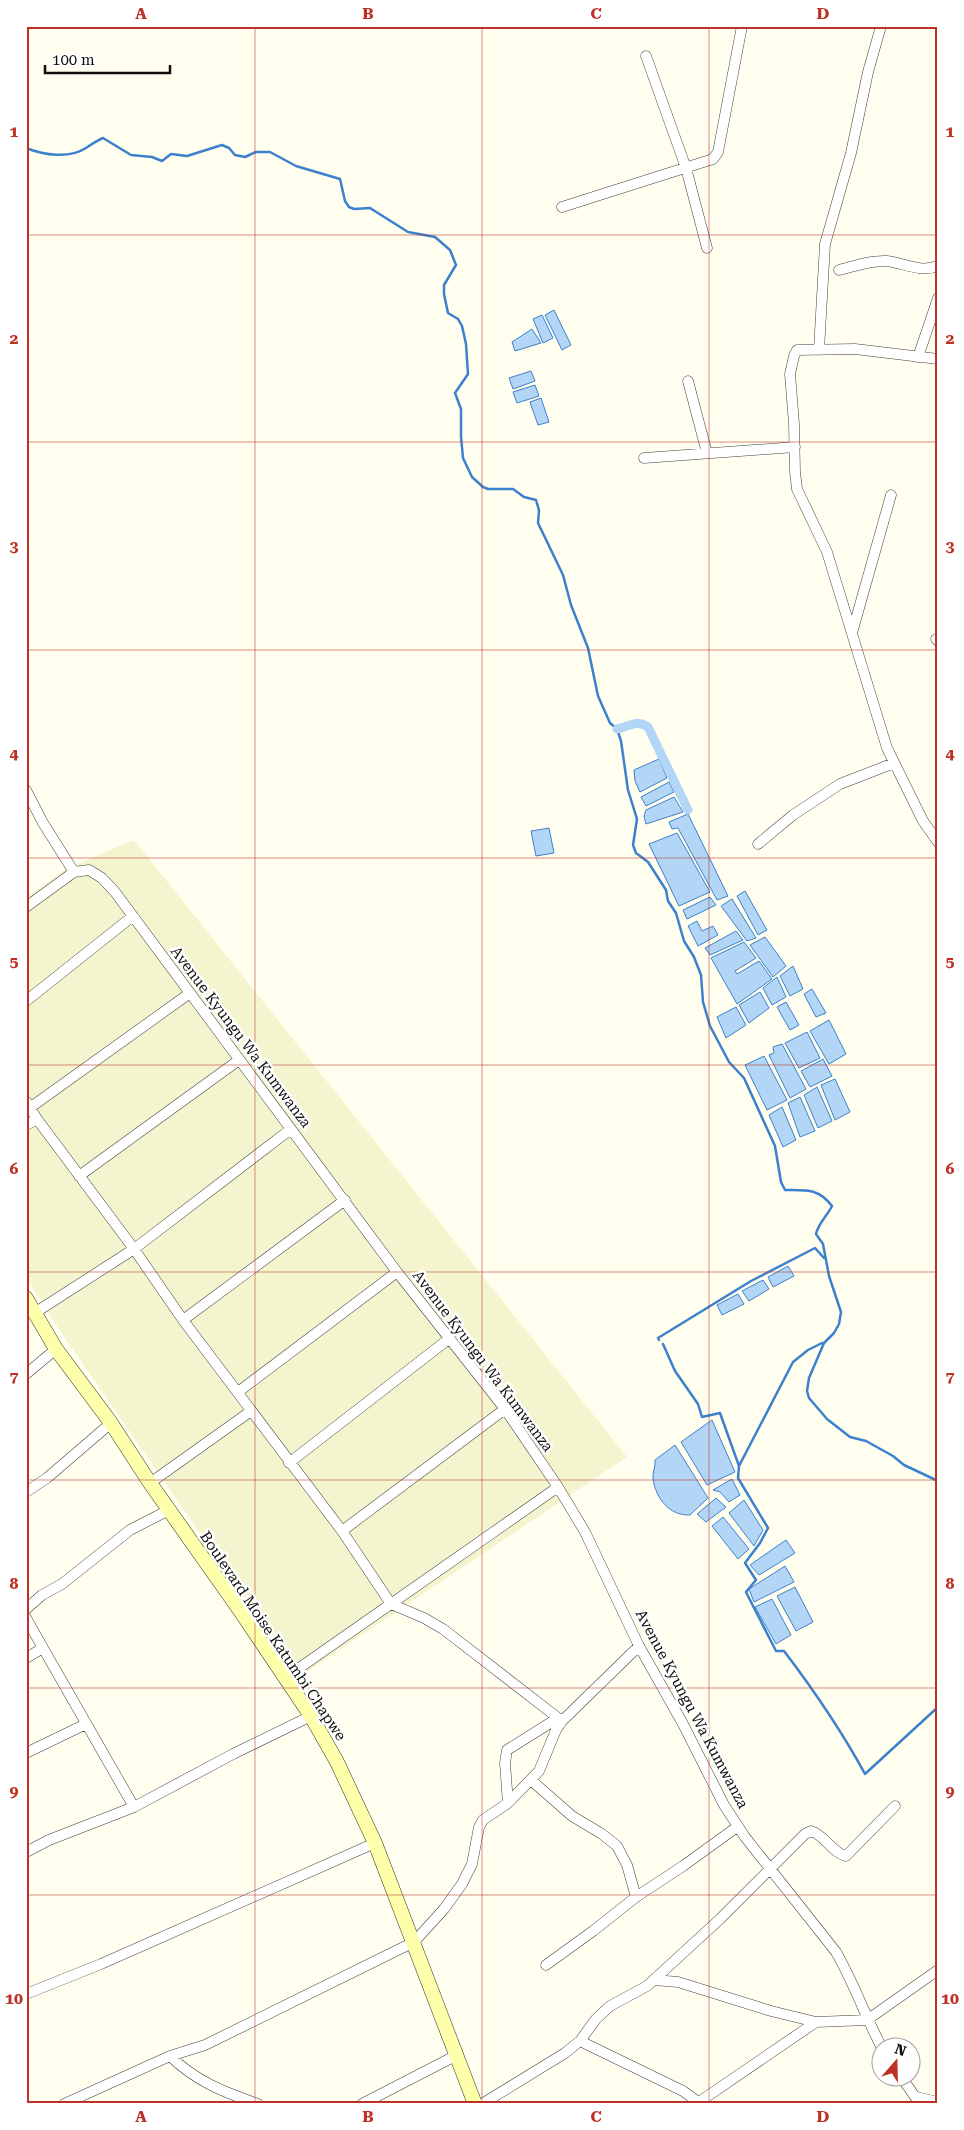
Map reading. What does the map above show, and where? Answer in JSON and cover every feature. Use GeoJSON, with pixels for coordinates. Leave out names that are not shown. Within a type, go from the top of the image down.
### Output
{"type":"FeatureCollection","features":[{"type":"Feature","properties":{"kind":"street"},"geometry":{"type":"LineString","coordinates":[[562,207],[713,159],[718,152],[742,26]]}},
{"type":"Feature","properties":{"kind":"street"},"geometry":{"type":"LineString","coordinates":[[819,350],[825,244],[850,153],[868,72],[881,26]]}},
{"type":"Feature","properties":{"kind":"street"},"geometry":{"type":"LineString","coordinates":[[646,56],[686,168],[707,248]]}},
{"type":"Feature","properties":{"kind":"street"},"geometry":{"type":"LineString","coordinates":[[839,270],[886,261],[918,268],[931,269],[938,266]]}},
{"type":"Feature","properties":{"kind":"street"},"geometry":{"type":"LineString","coordinates":[[918,357],[938,298]]}},
{"type":"Feature","properties":{"kind":"street"},"geometry":{"type":"LineString","coordinates":[[938,359],[855,349],[797,350],[790,374],[797,489],[827,552],[887,748],[924,821],[938,842]]}},
{"type":"Feature","properties":{"kind":"street"},"geometry":{"type":"LineString","coordinates":[[688,381],[707,453]]}},
{"type":"Feature","properties":{"kind":"street"},"geometry":{"type":"LineString","coordinates":[[644,458],[795,447]]}},
{"type":"Feature","properties":{"kind":"street"},"geometry":{"type":"LineString","coordinates":[[852,634],[892,495]]}},
{"type":"Feature","properties":{"kind":"street"},"geometry":{"type":"LineString","coordinates":[[758,844],[764,841],[792,815],[840,784],[894,762]]}},
{"type":"Feature","properties":{"kind":"street"},"geometry":{"type":"LineString","coordinates":[[26,790],[43,823],[74,872],[26,907]]}},
{"type":"Feature","properties":{"kind":"street","name":"Avenue Kyungu Wa Kumwanza"},"geometry":{"type":"LineString","coordinates":[[74,872],[93,871],[115,892],[398,1272],[505,1409],[558,1487],[585,1532],[639,1646],[737,1827],[836,1952],[846,1969],[867,2020],[877,2038]]}},
{"type":"Feature","properties":{"kind":"street"},"geometry":{"type":"LineString","coordinates":[[26,1001],[133,916]]}},
{"type":"Feature","properties":{"kind":"street"},"geometry":{"type":"LineString","coordinates":[[190,993],[28,1104],[36,1119],[134,1249],[183,1320],[238,1392],[289,1464],[342,1531],[391,1604],[424,1618],[456,1638],[560,1720]]}},
{"type":"Feature","properties":{"kind":"street"},"geometry":{"type":"LineString","coordinates":[[79,1176],[239,1060]]}},
{"type":"Feature","properties":{"kind":"street"},"geometry":{"type":"LineString","coordinates":[[26,1125],[36,1119]]}},
{"type":"Feature","properties":{"kind":"street"},"geometry":{"type":"LineString","coordinates":[[36,1312],[134,1249],[291,1129]]}},
{"type":"Feature","properties":{"kind":"street"},"geometry":{"type":"LineString","coordinates":[[183,1320],[345,1200]]}},
{"type":"Feature","properties":{"kind":"street"},"geometry":{"type":"LineString","coordinates":[[238,1392],[398,1272]]}},
{"type":"Feature","properties":{"kind":"street","name":"Boulevard Moise Katumbi Chapwe"},"geometry":{"type":"LineString","coordinates":[[26,1298],[36,1312],[56,1349],[111,1423],[150,1483],[311,1716],[349,1785],[375,1843],[475,2104]]}},
{"type":"Feature","properties":{"kind":"street"},"geometry":{"type":"LineString","coordinates":[[289,1464],[450,1338]]}},
{"type":"Feature","properties":{"kind":"street"},"geometry":{"type":"LineString","coordinates":[[26,1374],[56,1349]]}},
{"type":"Feature","properties":{"kind":"street"},"geometry":{"type":"LineString","coordinates":[[342,1531],[505,1409]]}},
{"type":"Feature","properties":{"kind":"street"},"geometry":{"type":"LineString","coordinates":[[150,1483],[251,1411]]}},
{"type":"Feature","properties":{"kind":"street"},"geometry":{"type":"LineString","coordinates":[[26,1492],[47,1478],[111,1423]]}},
{"type":"Feature","properties":{"kind":"street"},"geometry":{"type":"LineString","coordinates":[[285,1678],[558,1487]]}},
{"type":"Feature","properties":{"kind":"street"},"geometry":{"type":"LineString","coordinates":[[26,1609],[42,1595],[62,1584],[130,1530],[169,1510]]}},
{"type":"Feature","properties":{"kind":"street"},"geometry":{"type":"LineString","coordinates":[[26,1618],[134,1807]]}},
{"type":"Feature","properties":{"kind":"street"},"geometry":{"type":"LineString","coordinates":[[508,1803],[505,1763],[507,1750],[560,1720],[639,1646]]}},
{"type":"Feature","properties":{"kind":"street"},"geometry":{"type":"LineString","coordinates":[[26,1658],[43,1648]]}},
{"type":"Feature","properties":{"kind":"street"},"geometry":{"type":"LineString","coordinates":[[26,1852],[49,1840],[134,1807],[233,1754],[311,1716]]}},
{"type":"Feature","properties":{"kind":"street"},"geometry":{"type":"LineString","coordinates":[[64,2104],[170,2056],[205,2045],[414,1942],[444,1909],[462,1884],[472,1864],[479,1827],[483,1820],[508,1803],[531,1780],[544,1763],[560,1720]]}},
{"type":"Feature","properties":{"kind":"street"},"geometry":{"type":"LineString","coordinates":[[26,1753],[86,1724]]}},
{"type":"Feature","properties":{"kind":"street"},"geometry":{"type":"LineString","coordinates":[[531,1780],[572,1816],[602,1834],[617,1846],[627,1865],[636,1896]]}},
{"type":"Feature","properties":{"kind":"street"},"geometry":{"type":"LineString","coordinates":[[482,2104],[580,2041],[596,2018],[610,2006],[638,1992],[654,1980],[770,1870],[805,1834],[811,1831],[819,1834],[843,1856],[849,1854],[895,1806]]}},
{"type":"Feature","properties":{"kind":"street"},"geometry":{"type":"LineString","coordinates":[[546,1965],[594,1931],[636,1896],[683,1866],[737,1827]]}},
{"type":"Feature","properties":{"kind":"street"},"geometry":{"type":"LineString","coordinates":[[26,1994],[101,1964],[375,1843]]}},
{"type":"Feature","properties":{"kind":"street"},"geometry":{"type":"LineString","coordinates":[[665,1969],[678,1982]]}},
{"type":"Feature","properties":{"kind":"street"},"geometry":{"type":"LineString","coordinates":[[654,1980],[678,1982],[771,2011],[816,2022],[867,2020],[938,1970]]}},
{"type":"Feature","properties":{"kind":"street"},"geometry":{"type":"LineString","coordinates":[[580,2041],[653,2076],[700,2103],[816,2022]]}},
{"type":"Feature","properties":{"kind":"street"},"geometry":{"type":"LineString","coordinates":[[362,2104],[457,2054]]}},
{"type":"Feature","properties":{"kind":"street"},"geometry":{"type":"LineString","coordinates":[[170,2056],[185,2071],[201,2082],[258,2104]]}},
{"type":"Feature","properties":{"kind":"street"},"geometry":{"type":"LineString","coordinates":[[909,2088],[918,2101],[938,2102]]}},
{"type":"Feature","properties":{"kind":"green space"},"geometry":{"type":"Polygon","coordinates":[[[134,840],[627,1457],[299,1677],[52,1319],[26,1277],[26,898],[66,869],[134,840]]]}},
{"type":"Feature","properties":{"kind":"water"},"geometry":{"type":"Polygon","coordinates":[[[554,310],[571,345],[562,350],[545,315],[554,310]]]}},
{"type":"Feature","properties":{"kind":"water"},"geometry":{"type":"Polygon","coordinates":[[[542,315],[553,338],[543,343],[533,319],[542,315]]]}},
{"type":"Feature","properties":{"kind":"water"},"geometry":{"type":"Polygon","coordinates":[[[532,329],[541,343],[515,351],[512,342],[532,329]]]}},
{"type":"Feature","properties":{"kind":"water"},"geometry":{"type":"Polygon","coordinates":[[[531,371],[535,381],[513,389],[509,378],[531,371]]]}},
{"type":"Feature","properties":{"kind":"water"},"geometry":{"type":"Polygon","coordinates":[[[535,385],[539,396],[517,403],[513,392],[535,385]]]}},
{"type":"Feature","properties":{"kind":"water"},"geometry":{"type":"Polygon","coordinates":[[[541,398],[549,422],[538,425],[530,402],[541,398]]]}},
{"type":"Feature","properties":{"kind":"water"},"geometry":{"type":"Polygon","coordinates":[[[659,759],[667,778],[640,792],[635,781],[634,770],[659,759]]]}},
{"type":"Feature","properties":{"kind":"water"},"geometry":{"type":"Polygon","coordinates":[[[669,782],[674,792],[646,806],[641,797],[669,782]]]}},
{"type":"Feature","properties":{"kind":"water"},"geometry":{"type":"Polygon","coordinates":[[[674,797],[683,812],[646,824],[644,816],[646,810],[674,797]]]}},
{"type":"Feature","properties":{"kind":"water"},"geometry":{"type":"Polygon","coordinates":[[[688,814],[728,896],[717,900],[678,828],[672,829],[669,822],[688,814]]]}},
{"type":"Feature","properties":{"kind":"water"},"geometry":{"type":"Polygon","coordinates":[[[549,828],[554,853],[536,856],[531,831],[549,828]]]}},
{"type":"Feature","properties":{"kind":"water"},"geometry":{"type":"Polygon","coordinates":[[[677,833],[710,892],[679,906],[649,844],[677,833]]]}},
{"type":"Feature","properties":{"kind":"water"},"geometry":{"type":"Polygon","coordinates":[[[745,891],[767,930],[758,935],[737,896],[745,891]]]}},
{"type":"Feature","properties":{"kind":"water"},"geometry":{"type":"Polygon","coordinates":[[[710,897],[716,905],[687,919],[683,910],[710,897]]]}},
{"type":"Feature","properties":{"kind":"water"},"geometry":{"type":"Polygon","coordinates":[[[732,899],[756,938],[747,941],[721,906],[732,899]]]}},
{"type":"Feature","properties":{"kind":"water"},"geometry":{"type":"Polygon","coordinates":[[[697,921],[702,931],[713,926],[718,935],[698,946],[688,926],[697,921]]]}},
{"type":"Feature","properties":{"kind":"water"},"geometry":{"type":"Polygon","coordinates":[[[736,931],[743,940],[710,955],[705,948],[736,931]]]}},
{"type":"Feature","properties":{"kind":"water"},"geometry":{"type":"Polygon","coordinates":[[[765,937],[786,966],[773,977],[750,945],[765,937]]]}},
{"type":"Feature","properties":{"kind":"water"},"geometry":{"type":"Polygon","coordinates":[[[744,942],[756,958],[735,971],[737,974],[759,961],[772,979],[737,1004],[711,958],[744,942]]]}},
{"type":"Feature","properties":{"kind":"water"},"geometry":{"type":"Polygon","coordinates":[[[793,966],[803,989],[790,996],[780,976],[793,966]]]}},
{"type":"Feature","properties":{"kind":"water"},"geometry":{"type":"Polygon","coordinates":[[[777,977],[786,997],[772,1005],[763,988],[777,977]]]}},
{"type":"Feature","properties":{"kind":"water"},"geometry":{"type":"Polygon","coordinates":[[[812,989],[826,1013],[816,1017],[804,994],[812,989]]]}},
{"type":"Feature","properties":{"kind":"water"},"geometry":{"type":"Polygon","coordinates":[[[760,992],[769,1008],[749,1023],[739,1005],[760,992]]]}},
{"type":"Feature","properties":{"kind":"water"},"geometry":{"type":"Polygon","coordinates":[[[786,1002],[799,1025],[790,1030],[777,1007],[786,1002]]]}},
{"type":"Feature","properties":{"kind":"water"},"geometry":{"type":"Polygon","coordinates":[[[736,1007],[746,1025],[726,1038],[717,1017],[736,1007]]]}},
{"type":"Feature","properties":{"kind":"water"},"geometry":{"type":"Polygon","coordinates":[[[829,1020],[846,1054],[829,1064],[810,1031],[829,1020]]]}},
{"type":"Feature","properties":{"kind":"water"},"geometry":{"type":"Polygon","coordinates":[[[807,1032],[820,1058],[799,1068],[785,1043],[807,1032]]]}},
{"type":"Feature","properties":{"kind":"water"},"geometry":{"type":"Polygon","coordinates":[[[782,1044],[806,1089],[790,1098],[769,1055],[774,1053],[773,1047],[782,1044]]]}},
{"type":"Feature","properties":{"kind":"water"},"geometry":{"type":"Polygon","coordinates":[[[764,1056],[787,1100],[767,1110],[745,1065],[764,1056]]]}},
{"type":"Feature","properties":{"kind":"water"},"geometry":{"type":"Polygon","coordinates":[[[823,1059],[832,1076],[810,1087],[801,1071],[823,1059]]]}},
{"type":"Feature","properties":{"kind":"water"},"geometry":{"type":"Polygon","coordinates":[[[835,1079],[850,1112],[835,1120],[821,1085],[835,1079]]]}},
{"type":"Feature","properties":{"kind":"water"},"geometry":{"type":"Polygon","coordinates":[[[817,1087],[832,1121],[818,1128],[804,1095],[817,1087]]]}},
{"type":"Feature","properties":{"kind":"water"},"geometry":{"type":"Polygon","coordinates":[[[800,1097],[815,1131],[800,1137],[788,1103],[800,1097]]]}},
{"type":"Feature","properties":{"kind":"water"},"geometry":{"type":"Polygon","coordinates":[[[782,1107],[796,1140],[783,1147],[769,1115],[782,1107]]]}},
{"type":"Feature","properties":{"kind":"water"},"geometry":{"type":"Polygon","coordinates":[[[788,1266],[794,1276],[773,1287],[768,1277],[788,1266]]]}},
{"type":"Feature","properties":{"kind":"water"},"geometry":{"type":"Polygon","coordinates":[[[763,1280],[769,1289],[749,1301],[742,1291],[763,1280]]]}},
{"type":"Feature","properties":{"kind":"water"},"geometry":{"type":"Polygon","coordinates":[[[738,1294],[744,1304],[722,1315],[717,1305],[738,1294]]]}},
{"type":"Feature","properties":{"kind":"water"},"geometry":{"type":"Polygon","coordinates":[[[712,1420],[735,1472],[707,1485],[681,1442],[712,1420]]]}},
{"type":"Feature","properties":{"kind":"water"},"geometry":{"type":"Polygon","coordinates":[[[675,1445],[708,1498],[690,1515],[676,1513],[665,1505],[657,1493],[653,1479],[655,1460],[675,1445]]]}},
{"type":"Feature","properties":{"kind":"water"},"geometry":{"type":"Polygon","coordinates":[[[732,1479],[740,1495],[729,1502],[720,1492],[713,1490],[732,1479]]]}},
{"type":"Feature","properties":{"kind":"water"},"geometry":{"type":"Polygon","coordinates":[[[716,1498],[726,1507],[706,1522],[697,1514],[716,1498]]]}},
{"type":"Feature","properties":{"kind":"water"},"geometry":{"type":"Polygon","coordinates":[[[744,1500],[763,1530],[754,1546],[729,1513],[744,1500]]]}},
{"type":"Feature","properties":{"kind":"water"},"geometry":{"type":"Polygon","coordinates":[[[723,1517],[749,1549],[738,1559],[712,1526],[723,1517]]]}},
{"type":"Feature","properties":{"kind":"water"},"geometry":{"type":"Polygon","coordinates":[[[786,1540],[795,1553],[759,1575],[750,1565],[786,1540]]]}},
{"type":"Feature","properties":{"kind":"water"},"geometry":{"type":"Polygon","coordinates":[[[785,1566],[794,1582],[754,1602],[749,1589],[785,1566]]]}},
{"type":"Feature","properties":{"kind":"water"},"geometry":{"type":"Polygon","coordinates":[[[795,1587],[813,1622],[796,1631],[777,1596],[795,1587]]]}},
{"type":"Feature","properties":{"kind":"water"},"geometry":{"type":"Polygon","coordinates":[[[772,1599],[791,1635],[776,1644],[755,1607],[772,1599]]]}},
{"type":"Feature","properties":{"kind":"waterway"},"geometry":{"type":"LineString","coordinates":[[26,148],[48,154],[72,154],[103,138],[131,155],[152,157],[162,161],[171,154],[187,156],[222,145],[229,148],[235,155],[245,157],[256,152],[270,152],[296,166],[340,179],[345,201],[349,207],[354,209],[370,208],[408,232],[435,237],[450,250],[456,265],[444,285],[444,294],[448,313],[458,319],[462,326],[466,344],[468,374],[455,393],[461,409],[463,458],[472,477],[483,487],[488,489],[513,489],[524,497],[536,500],[539,510],[538,523],[563,575],[571,605],[588,648],[598,696],[610,723],[617,729],[621,741],[628,790],[637,819],[633,845],[636,853],[648,862],[666,890],[668,901],[676,913],[684,941],[694,957],[701,975],[703,1002],[710,1026],[729,1062],[744,1078],[775,1146],[781,1182],[785,1190],[805,1190],[817,1193],[832,1206],[816,1234],[823,1244],[829,1276],[841,1312],[839,1324],[834,1333],[824,1343],[809,1378],[807,1391],[809,1398],[827,1419],[850,1437],[866,1441],[893,1456],[904,1465],[938,1481]]}},
{"type":"Feature","properties":{"kind":"waterway"},"geometry":{"type":"LineString","coordinates":[[617,729],[632,724],[648,727],[688,810]]}},
{"type":"Feature","properties":{"kind":"waterway"},"geometry":{"type":"LineString","coordinates":[[659,1340],[658,1338],[751,1281],[815,1248],[824,1258]]}},
{"type":"Feature","properties":{"kind":"waterway"},"geometry":{"type":"LineString","coordinates":[[739,1466],[793,1362],[808,1350],[822,1343]]}},
{"type":"Feature","properties":{"kind":"waterway"},"geometry":{"type":"LineString","coordinates":[[663,1344],[675,1371],[698,1404],[702,1417],[720,1413],[739,1466],[738,1478],[768,1528],[760,1543],[745,1563],[756,1580],[746,1592],[776,1651],[784,1651],[807,1681],[837,1726],[865,1774],[938,1707]]}}]}
